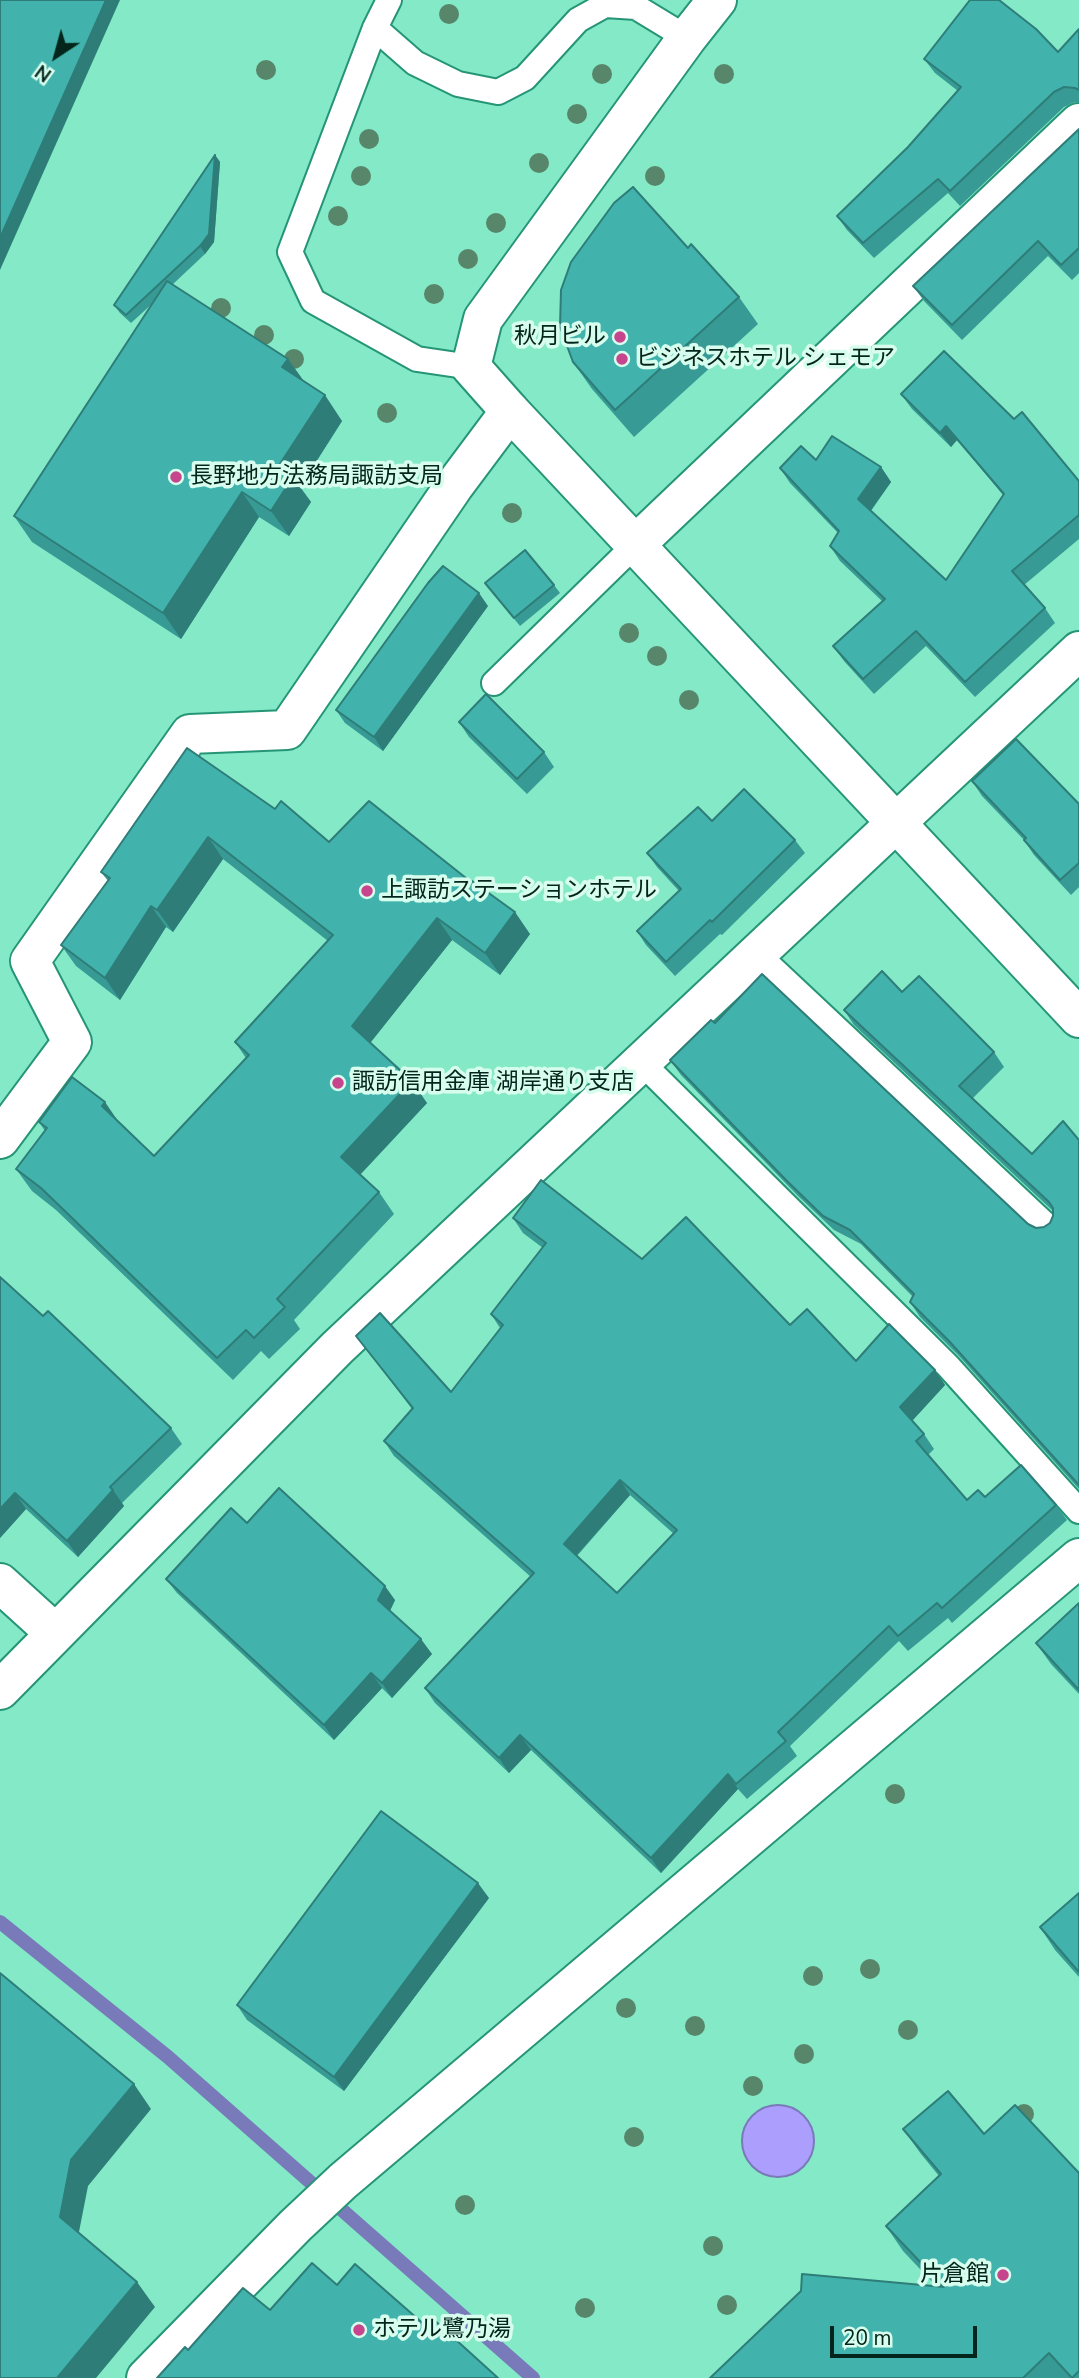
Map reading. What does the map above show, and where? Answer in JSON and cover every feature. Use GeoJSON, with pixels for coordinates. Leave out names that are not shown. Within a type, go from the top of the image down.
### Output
{"type":"FeatureCollection","features":[{"type":"Feature","properties":{"kind":"street"},"geometry":{"type":"LineString","coordinates":[[717,0],[482,319],[471,367],[509,411],[1079,1018]]}},
{"type":"Feature","properties":{"kind":"street"},"geometry":{"type":"LineString","coordinates":[[635,545],[1079,123]]}},
{"type":"Feature","properties":{"kind":"street"},"geometry":{"type":"LineString","coordinates":[[0,1139],[72,1042],[30,961],[190,734],[287,730],[454,486],[509,411]]}},
{"type":"Feature","properties":{"kind":"street"},"geometry":{"type":"LineString","coordinates":[[0,1690],[337,1348],[1079,651]]}},
{"type":"Feature","properties":{"kind":"street"},"geometry":{"type":"LineString","coordinates":[[146,2378],[295,2226],[343,2181],[1079,1558]]}},
{"type":"Feature","properties":{"kind":"street"},"geometry":{"type":"LineString","coordinates":[[0,1583],[55,1633]]}},
{"type":"Feature","properties":{"kind":"lane"},"geometry":{"type":"LineString","coordinates":[[389,0],[375,28],[290,251],[313,302],[417,359],[471,367]]}},
{"type":"Feature","properties":{"kind":"lane"},"geometry":{"type":"LineString","coordinates":[[375,28],[415,63],[458,84],[498,92],[525,78],[578,20],[605,5],[636,7],[687,38]]}},
{"type":"Feature","properties":{"kind":"lane"},"geometry":{"type":"LineString","coordinates":[[494,683],[635,545]]}},
{"type":"Feature","properties":{"kind":"lane"},"geometry":{"type":"LineString","coordinates":[[757,954],[1049,1228]]}},
{"type":"Feature","properties":{"kind":"lane"},"geometry":{"type":"LineString","coordinates":[[641,1062],[948,1366],[1079,1511]]}},
{"type":"Feature","properties":{"kind":"shaded area"},"geometry":{"type":"Polygon","coordinates":[[[785,2105],[804,2115],[812,2127],[812,2155],[804,2167],[792,2175],[771,2177],[752,2167],[744,2155],[742,2134],[752,2115],[764,2107],[785,2105]]]}},
{"type":"Feature","properties":{"kind":"building"},"geometry":{"type":"Polygon","coordinates":[[[0,0],[106,0],[0,238],[0,0]]]}},
{"type":"Feature","properties":{"kind":"building"},"geometry":{"type":"Polygon","coordinates":[[[970,0],[999,0],[1036,29],[1058,52],[1079,29],[1079,90],[1064,87],[1054,92],[950,191],[938,179],[863,243],[837,216],[908,147],[961,87],[924,59],[970,0]]]}},
{"type":"Feature","properties":{"kind":"building"},"geometry":{"type":"Polygon","coordinates":[[[1079,129],[1079,248],[1061,265],[1038,241],[952,325],[913,286],[1079,129]]]}},
{"type":"Feature","properties":{"kind":"building"},"geometry":{"type":"Polygon","coordinates":[[[215,155],[209,234],[200,246],[126,315],[114,305],[215,155]]]}},
{"type":"Feature","properties":{"kind":"building"},"geometry":{"type":"Polygon","coordinates":[[[633,187],[688,248],[691,244],[739,297],[615,410],[573,362],[560,327],[561,290],[571,262],[614,203],[633,187]]]}},
{"type":"Feature","properties":{"kind":"building","name":"長野地方法務局諏訪支局"},"geometry":{"type":"Polygon","coordinates":[[[167,281],[288,359],[282,367],[325,395],[278,467],[293,477],[271,511],[242,492],[163,613],[14,516],[167,281]]]}},
{"type":"Feature","properties":{"kind":"building"},"geometry":{"type":"Polygon","coordinates":[[[944,351],[1014,419],[1022,412],[1079,481],[1079,515],[1012,571],[1045,608],[965,682],[916,631],[863,679],[833,646],[885,599],[830,546],[839,531],[780,468],[801,446],[816,460],[832,436],[881,467],[858,499],[946,580],[1004,494],[946,426],[940,433],[901,394],[944,351]]]}},
{"type":"Feature","properties":{"kind":"building"},"geometry":{"type":"Polygon","coordinates":[[[525,550],[554,585],[514,618],[485,583],[525,550]]]}},
{"type":"Feature","properties":{"kind":"building"},"geometry":{"type":"Polygon","coordinates":[[[443,566],[479,593],[374,737],[336,710],[443,566]]]}},
{"type":"Feature","properties":{"kind":"building"},"geometry":{"type":"Polygon","coordinates":[[[486,694],[544,752],[517,779],[459,722],[486,694]]]}},
{"type":"Feature","properties":{"kind":"building"},"geometry":{"type":"Polygon","coordinates":[[[1016,739],[1079,804],[1079,863],[1060,880],[1024,840],[1026,838],[972,781],[1016,739]]]}},
{"type":"Feature","properties":{"kind":"building"},"geometry":{"type":"Polygon","coordinates":[[[187,748],[275,809],[281,801],[329,842],[369,801],[471,882],[515,912],[485,953],[437,918],[352,1026],[412,1081],[341,1157],[379,1192],[277,1299],[285,1307],[254,1338],[246,1330],[217,1358],[41,1188],[16,1169],[47,1128],[39,1122],[72,1077],[105,1102],[102,1106],[154,1156],[249,1055],[235,1042],[333,935],[208,837],[157,910],[151,906],[105,978],[61,945],[110,878],[101,872],[187,748]]]}},
{"type":"Feature","properties":{"kind":"building"},"geometry":{"type":"Polygon","coordinates":[[[744,789],[795,840],[712,922],[710,920],[666,962],[637,931],[681,889],[647,853],[698,807],[712,821],[744,789]]]}},
{"type":"Feature","properties":{"kind":"building"},"geometry":{"type":"Polygon","coordinates":[[[882,971],[902,992],[919,976],[994,1052],[959,1086],[1032,1154],[1063,1121],[1079,1140],[1079,1485],[949,1341],[910,1302],[914,1294],[850,1230],[823,1216],[670,1060],[711,1020],[715,1023],[762,974],[1028,1224],[1036,1228],[1044,1227],[1050,1223],[1053,1216],[1053,1208],[1049,1202],[844,1010],[882,971]]]}},
{"type":"Feature","properties":{"kind":"building"},"geometry":{"type":"Polygon","coordinates":[[[541,1180],[642,1259],[686,1217],[790,1325],[807,1309],[856,1361],[889,1324],[935,1370],[900,1407],[924,1434],[916,1441],[967,1500],[978,1490],[985,1497],[1021,1465],[1056,1505],[942,1608],[937,1603],[898,1636],[889,1626],[778,1732],[786,1741],[736,1784],[728,1774],[651,1858],[520,1735],[499,1758],[425,1688],[534,1573],[384,1441],[413,1408],[356,1336],[380,1313],[451,1392],[503,1325],[491,1314],[546,1243],[513,1218],[541,1180]],[[620,1480],[564,1544],[617,1593],[677,1530],[620,1480]]]}},
{"type":"Feature","properties":{"kind":"building"},"geometry":{"type":"Polygon","coordinates":[[[0,1277],[43,1316],[48,1311],[171,1428],[110,1487],[113,1490],[67,1541],[15,1493],[0,1509],[0,1277]]]}},
{"type":"Feature","properties":{"kind":"building"},"geometry":{"type":"Polygon","coordinates":[[[279,1488],[385,1586],[378,1600],[421,1639],[382,1683],[371,1673],[324,1725],[166,1579],[231,1508],[247,1523],[279,1488]]]}},
{"type":"Feature","properties":{"kind":"building"},"geometry":{"type":"Polygon","coordinates":[[[1079,1603],[1079,1690],[1036,1643],[1079,1603]]]}},
{"type":"Feature","properties":{"kind":"building"},"geometry":{"type":"Polygon","coordinates":[[[381,1811],[478,1883],[334,2077],[237,2005],[381,1811]]]}},
{"type":"Feature","properties":{"kind":"building"},"geometry":{"type":"Polygon","coordinates":[[[1079,1893],[1079,1972],[1040,1927],[1079,1893]]]}},
{"type":"Feature","properties":{"kind":"building"},"geometry":{"type":"Polygon","coordinates":[[[0,1973],[134,2084],[71,2160],[60,2217],[137,2282],[57,2378],[0,2378],[0,1973]]]}},
{"type":"Feature","properties":{"kind":"building","name":"片倉館"},"geometry":{"type":"Polygon","coordinates":[[[948,2091],[984,2134],[1015,2105],[1079,2173],[1079,2371],[1072,2378],[1049,2353],[1023,2378],[710,2378],[801,2291],[802,2274],[944,2287],[886,2226],[941,2174],[903,2129],[948,2091]]]}},
{"type":"Feature","properties":{"kind":"building"},"geometry":{"type":"Polygon","coordinates":[[[312,2263],[337,2285],[355,2264],[427,2327],[433,2319],[498,2378],[157,2378],[185,2347],[188,2350],[243,2288],[270,2310],[312,2263]]]}},
{"type":"Feature","properties":{"kind":"waterway"},"geometry":{"type":"LineString","coordinates":[[0,1922],[168,2057],[533,2378]]}},
{"type":"Feature","properties":{"kind":"place","name":"秋月ビル"},"geometry":{"type":"Point","coordinates":[620,337]}},
{"type":"Feature","properties":{"kind":"place","name":"ビジネスホテル シェモア"},"geometry":{"type":"Point","coordinates":[622,359]}},
{"type":"Feature","properties":{"kind":"place","name":"長野地方法務局諏訪支局"},"geometry":{"type":"Point","coordinates":[176,477]}},
{"type":"Feature","properties":{"kind":"place","name":"上諏訪ステーションホテル"},"geometry":{"type":"Point","coordinates":[367,891]}},
{"type":"Feature","properties":{"kind":"place","name":"諏訪信用金庫 湖岸通り支店"},"geometry":{"type":"Point","coordinates":[338,1083]}},
{"type":"Feature","properties":{"kind":"place","name":"片倉館"},"geometry":{"type":"Point","coordinates":[1003,2275]}},
{"type":"Feature","properties":{"kind":"place","name":"ホテル鷺乃湯"},"geometry":{"type":"Point","coordinates":[359,2330]}}]}
